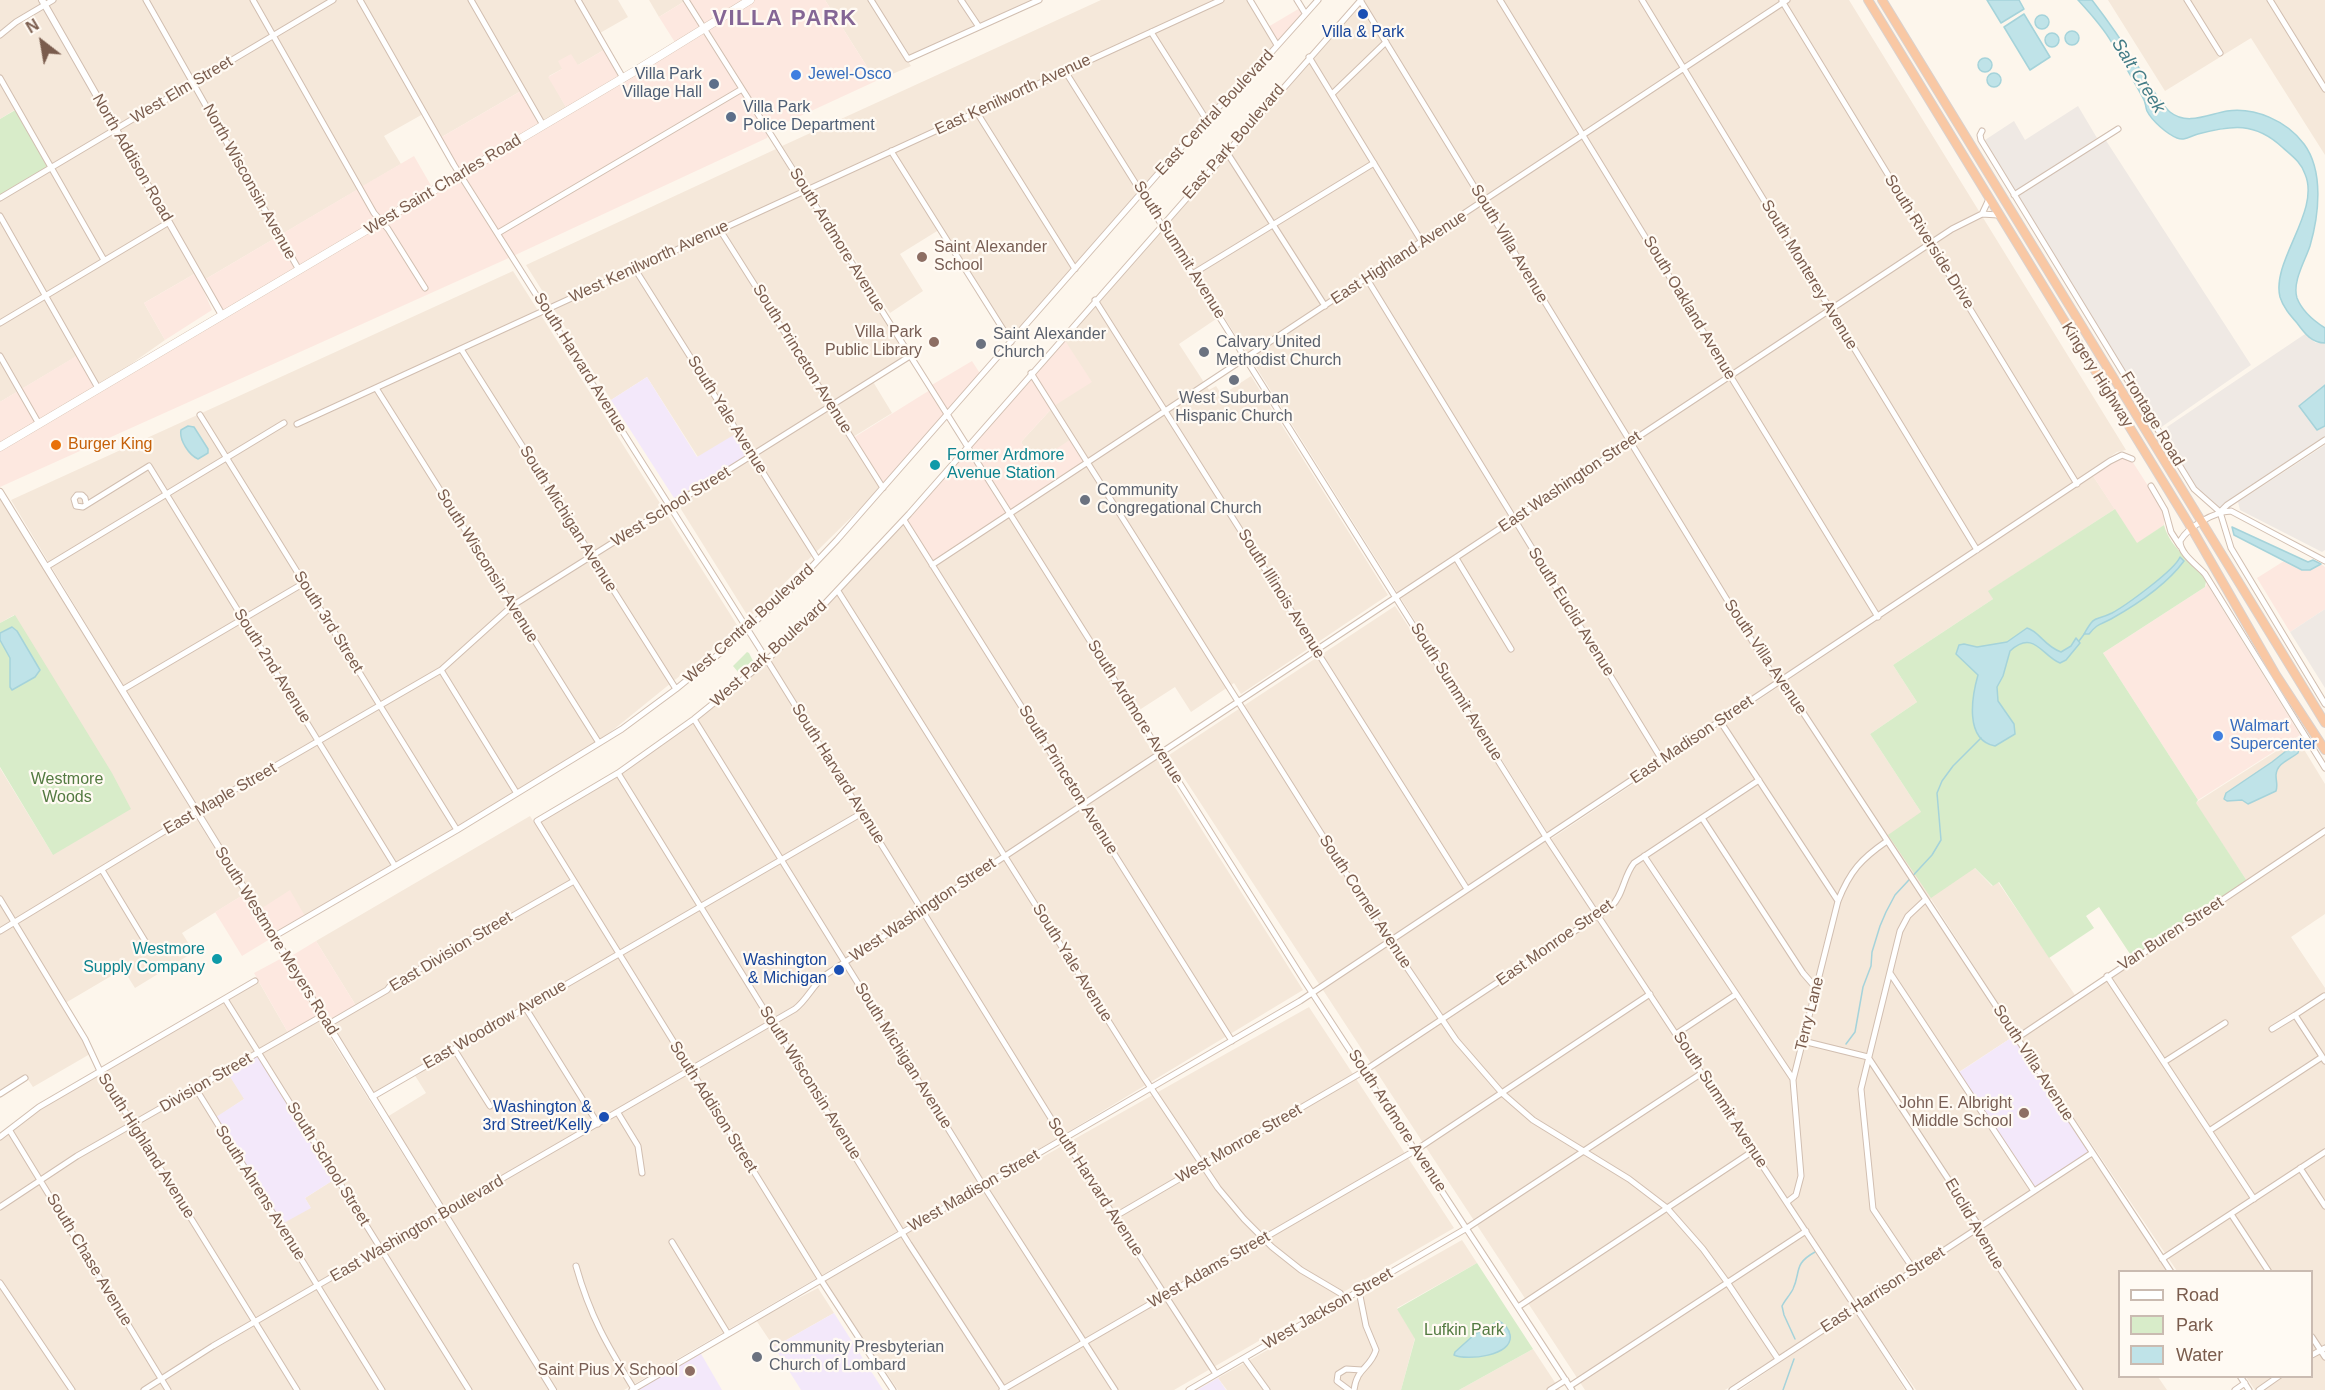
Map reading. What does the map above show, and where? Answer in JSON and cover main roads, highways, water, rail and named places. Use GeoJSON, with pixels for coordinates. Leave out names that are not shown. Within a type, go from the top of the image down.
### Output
{"type":"FeatureCollection","features":[{"type":"Feature","properties":{"kind":"highway","name":"Kingery Highway"},"geometry":{"type":"LineString","coordinates":[[1868,0],[2192,529],[2276,675],[2325,750]]}},
{"type":"Feature","properties":{"kind":"highway","name":"Kingery Highway"},"geometry":{"type":"LineString","coordinates":[[1882,0],[2325,723]]}},
{"type":"Feature","properties":{"kind":"main road","name":"West Saint Charles Road"},"geometry":{"type":"LineString","coordinates":[[0,447],[750,0]]}},
{"type":"Feature","properties":{"kind":"water"},"geometry":{"type":"Polygon","coordinates":[[[1987,0],[2019,0],[2024,9],[2001,23],[1987,0]]]}},
{"type":"Feature","properties":{"kind":"water","name":"Salt Creek"},"geometry":{"type":"Polygon","coordinates":[[[2078,0],[2092,0],[2158,98],[2170,112],[2191,119],[2227,111],[2248,111],[2280,122],[2304,144],[2315,167],[2318,194],[2316,221],[2296,285],[2296,292],[2299,303],[2305,311],[2325,328],[2325,343],[2313,340],[2306,334],[2287,311],[2280,297],[2279,283],[2282,268],[2307,204],[2308,188],[2301,166],[2293,156],[2272,139],[2253,130],[2222,129],[2183,139],[2164,130],[2149,115],[2144,100],[2108,37],[2078,0]]]}},
{"type":"Feature","properties":{"kind":"water"},"geometry":{"type":"Polygon","coordinates":[[[2024,14],[2050,57],[2030,70],[2004,27],[2024,14]]]}},
{"type":"Feature","properties":{"kind":"water"},"geometry":{"type":"Polygon","coordinates":[[[2042,15],[2047,17],[2049,22],[2047,27],[2042,29],[2037,27],[2035,22],[2037,17],[2042,15]]]}},
{"type":"Feature","properties":{"kind":"water"},"geometry":{"type":"Polygon","coordinates":[[[2072,31],[2077,33],[2079,38],[2077,43],[2072,45],[2067,43],[2065,38],[2067,33],[2072,31]]]}},
{"type":"Feature","properties":{"kind":"water"},"geometry":{"type":"Polygon","coordinates":[[[2052,33],[2057,35],[2059,40],[2057,45],[2052,47],[2047,45],[2045,40],[2047,35],[2052,33]]]}},
{"type":"Feature","properties":{"kind":"water"},"geometry":{"type":"Polygon","coordinates":[[[1985,58],[1990,60],[1992,65],[1990,70],[1985,72],[1980,70],[1978,65],[1980,60],[1985,58]]]}},
{"type":"Feature","properties":{"kind":"water"},"geometry":{"type":"Polygon","coordinates":[[[1994,73],[1999,75],[2001,80],[1999,85],[1994,87],[1989,85],[1987,80],[1989,75],[1994,73]]]}},
{"type":"Feature","properties":{"kind":"water"},"geometry":{"type":"Polygon","coordinates":[[[2325,385],[2325,426],[2317,430],[2299,406],[2325,385]]]}},
{"type":"Feature","properties":{"kind":"water"},"geometry":{"type":"Polygon","coordinates":[[[188,426],[194,427],[208,449],[208,453],[198,459],[188,451],[183,443],[181,430],[188,426]]]}},
{"type":"Feature","properties":{"kind":"water"},"geometry":{"type":"Polygon","coordinates":[[[2232,527],[2308,562],[2313,560],[2321,564],[2310,570],[2302,570],[2234,535],[2232,527]]]}},
{"type":"Feature","properties":{"kind":"water"},"geometry":{"type":"Polygon","coordinates":[[[2180,557],[2184,561],[2160,586],[2131,607],[2097,626],[2089,634],[2084,634],[2093,620],[2112,613],[2138,596],[2160,579],[2180,557]]]}},
{"type":"Feature","properties":{"kind":"water"},"geometry":{"type":"Polygon","coordinates":[[[12,627],[17,631],[40,670],[35,677],[12,690],[10,687],[10,658],[0,640],[0,633],[12,627]]]}},
{"type":"Feature","properties":{"kind":"water"},"geometry":{"type":"Polygon","coordinates":[[[2027,628],[2061,652],[2071,646],[2076,638],[2080,643],[2066,660],[2060,663],[2032,643],[2018,645],[2010,651],[2003,676],[1997,687],[1998,701],[2014,724],[2015,734],[1995,746],[1985,742],[1978,735],[1974,726],[1973,705],[1978,675],[1956,654],[1959,645],[1977,647],[2007,642],[2027,628]]]}},
{"type":"Feature","properties":{"kind":"water"},"geometry":{"type":"Polygon","coordinates":[[[2295,744],[2299,747],[2298,753],[2281,765],[2277,771],[2276,791],[2248,804],[2242,800],[2227,801],[2224,799],[2226,793],[2295,744]]]}},
{"type":"Feature","properties":{"kind":"water"},"geometry":{"type":"Polygon","coordinates":[[[1499,1321],[1510,1335],[1505,1348],[1478,1357],[1454,1355],[1475,1334],[1499,1321]]]}},
{"type":"Feature","properties":{"kind":"waterway"},"geometry":{"type":"LineString","coordinates":[[2079,641],[2085,633]]}},
{"type":"Feature","properties":{"kind":"waterway"},"geometry":{"type":"LineString","coordinates":[[1846,1044],[1855,1032],[1863,987],[1871,966],[1872,952],[1886,912],[1895,895],[1932,855],[1941,840],[1937,793],[1942,781],[1953,766],[1981,738]]}},
{"type":"Feature","properties":{"kind":"waterway"},"geometry":{"type":"LineString","coordinates":[[1795,1339],[1782,1306],[1793,1289],[1800,1264],[1815,1252]]}},
{"type":"Feature","properties":{"kind":"waterway"},"geometry":{"type":"LineString","coordinates":[[1783,1390],[1794,1359]]}},
{"type":"Feature","properties":{"kind":"place","name":"Villa & Park"},"geometry":{"type":"Point","coordinates":[1363,14]}},
{"type":"Feature","properties":{"kind":"place","name":"Jewel-Osco"},"geometry":{"type":"Point","coordinates":[796,75]}},
{"type":"Feature","properties":{"kind":"place","name":"Villa Park Village Hall"},"geometry":{"type":"Point","coordinates":[714,84]}},
{"type":"Feature","properties":{"kind":"place","name":"Villa Park Police Department"},"geometry":{"type":"Point","coordinates":[731,117]}},
{"type":"Feature","properties":{"kind":"place","name":"Saint Alexander School"},"geometry":{"type":"Point","coordinates":[922,257]}},
{"type":"Feature","properties":{"kind":"place","name":"Villa Park Public Library"},"geometry":{"type":"Point","coordinates":[934,342]}},
{"type":"Feature","properties":{"kind":"place","name":"Saint Alexander Church"},"geometry":{"type":"Point","coordinates":[981,344]}},
{"type":"Feature","properties":{"kind":"place","name":"Calvary United Methodist Church"},"geometry":{"type":"Point","coordinates":[1204,352]}},
{"type":"Feature","properties":{"kind":"place","name":"West Suburban Hispanic Church"},"geometry":{"type":"Point","coordinates":[1234,380]}},
{"type":"Feature","properties":{"kind":"place","name":"Burger King"},"geometry":{"type":"Point","coordinates":[56,445]}},
{"type":"Feature","properties":{"kind":"place","name":"Former Ardmore Avenue Station"},"geometry":{"type":"Point","coordinates":[935,465]}},
{"type":"Feature","properties":{"kind":"place","name":"Community Congregational Church"},"geometry":{"type":"Point","coordinates":[1085,500]}},
{"type":"Feature","properties":{"kind":"place","name":"Walmart Supercenter"},"geometry":{"type":"Point","coordinates":[2218,736]}},
{"type":"Feature","properties":{"kind":"place","name":"Westmore Supply Company"},"geometry":{"type":"Point","coordinates":[217,959]}},
{"type":"Feature","properties":{"kind":"place","name":"Washington & Michigan"},"geometry":{"type":"Point","coordinates":[839,970]}},
{"type":"Feature","properties":{"kind":"place","name":"John E. Albright Middle School"},"geometry":{"type":"Point","coordinates":[2024,1113]}},
{"type":"Feature","properties":{"kind":"place","name":"Washington & 3rd Street/Kelly"},"geometry":{"type":"Point","coordinates":[604,1117]}},
{"type":"Feature","properties":{"kind":"place","name":"Community Presbyterian Church of Lombard"},"geometry":{"type":"Point","coordinates":[757,1357]}},
{"type":"Feature","properties":{"kind":"place","name":"Saint Pius X School"},"geometry":{"type":"Point","coordinates":[690,1371]}},
{"type":"Feature","properties":{"kind":"district","name":"VILLA PARK"},"geometry":{"type":"Point","coordinates":[785,19]}},
{"type":"Feature","properties":{"kind":"park label","name":"Westmore Woods"},"geometry":{"type":"Point","coordinates":[67,789]}},
{"type":"Feature","properties":{"kind":"park label","name":"Lufkin Park"},"geometry":{"type":"Point","coordinates":[1464,1331]}}]}
